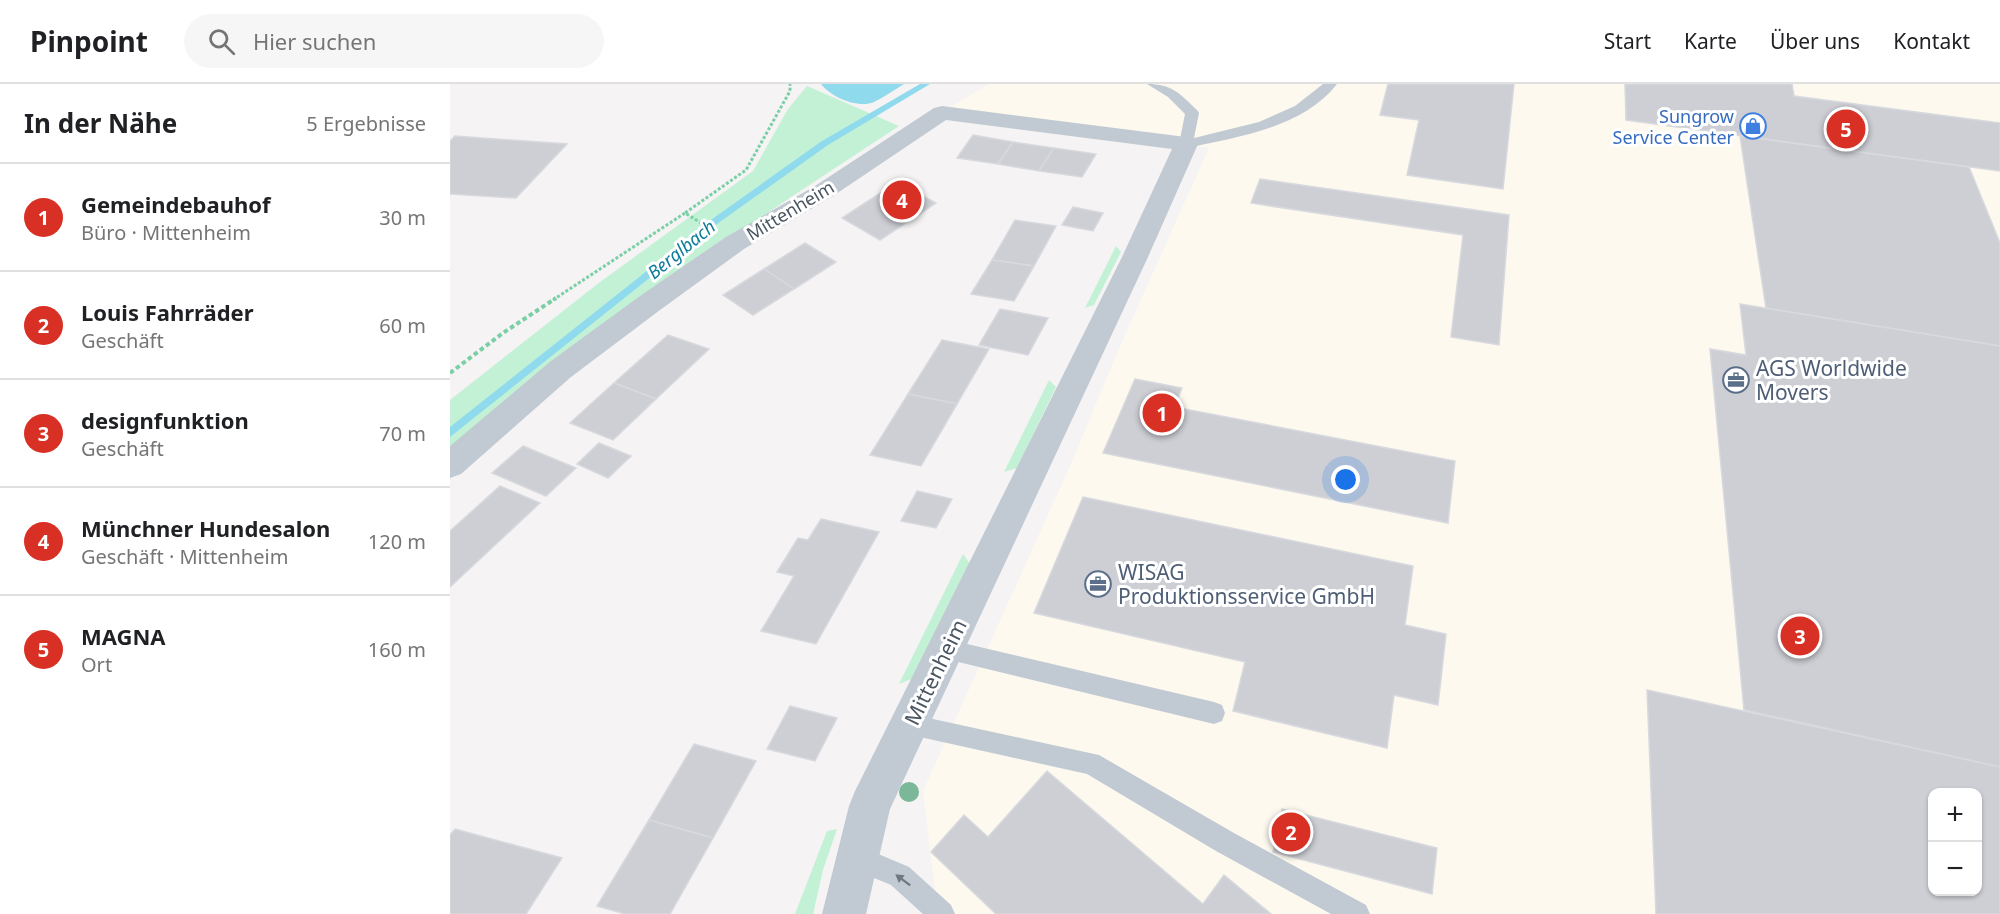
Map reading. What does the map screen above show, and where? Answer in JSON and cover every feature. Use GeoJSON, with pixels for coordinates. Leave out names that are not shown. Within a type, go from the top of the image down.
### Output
{"type":"FeatureCollection","features":[{"type":"Feature","properties":{"kind":"street","name":"Mittenheim"},"geometry":{"type":"LineString","coordinates":[[450,465],[561,369],[650,303],[735,243],[824,191],[942,113],[1186,144],[1135,257],[870,806],[844,914]]}},
{"type":"Feature","properties":{"kind":"street"},"geometry":{"type":"LineString","coordinates":[[1134,118],[1186,144]]}},
{"type":"Feature","properties":{"kind":"lane"},"geometry":{"type":"LineString","coordinates":[[1153,84],[1173,94],[1192,114],[1186,144],[1250,129],[1295,112],[1331,84]]}},
{"type":"Feature","properties":{"kind":"lane"},"geometry":{"type":"LineString","coordinates":[[946,649],[1215,713]]}},
{"type":"Feature","properties":{"kind":"lane"},"geometry":{"type":"LineString","coordinates":[[910,724],[1091,763],[1225,842],[1357,914]]}},
{"type":"Feature","properties":{"kind":"lane"},"geometry":{"type":"LineString","coordinates":[[857,858],[900,876],[942,914]]}},
{"type":"Feature","properties":{"kind":"path"},"geometry":{"type":"LineString","coordinates":[[450,374],[503,333],[746,170],[790,91],[790,84]]}},
{"type":"Feature","properties":{"kind":"path"},"geometry":{"type":"LineString","coordinates":[[685,213],[703,224]]}},
{"type":"Feature","properties":{"kind":"shaded area"},"geometry":{"type":"Polygon","coordinates":[[[988,84],[2000,84],[2000,914],[938,914],[923,791],[1070,466],[1121,344],[1209,148],[946,110],[988,84]]]}},
{"type":"Feature","properties":{"kind":"green space"},"geometry":{"type":"Polygon","coordinates":[[[807,86],[899,126],[659,288],[450,455],[450,400],[600,282],[753,171],[788,109],[807,86]]]}},
{"type":"Feature","properties":{"kind":"green space"},"geometry":{"type":"Polygon","coordinates":[[[1116,246],[1121,252],[1094,305],[1085,308],[1116,246]]]}},
{"type":"Feature","properties":{"kind":"green space"},"geometry":{"type":"Polygon","coordinates":[[[1049,380],[1056,387],[1017,468],[1004,472],[1049,380]]]}},
{"type":"Feature","properties":{"kind":"green space"},"geometry":{"type":"Polygon","coordinates":[[[963,554],[970,564],[916,677],[899,684],[963,554]]]}},
{"type":"Feature","properties":{"kind":"green space"},"geometry":{"type":"Polygon","coordinates":[[[837,829],[823,870],[813,914],[795,914],[827,831],[837,829]]]}},
{"type":"Feature","properties":{"kind":"water"},"geometry":{"type":"Polygon","coordinates":[[[821,84],[904,84],[874,102],[860,104],[838,97],[821,84]]]}},
{"type":"Feature","properties":{"kind":"building"},"geometry":{"type":"Polygon","coordinates":[[[1388,84],[1514,84],[1503,189],[1407,175],[1419,120],[1380,115],[1388,84]]]}},
{"type":"Feature","properties":{"kind":"building"},"geometry":{"type":"Polygon","coordinates":[[[1625,84],[1792,84],[1794,96],[2000,123],[2000,171],[1626,120],[1625,84]]]}},
{"type":"Feature","properties":{"kind":"building"},"geometry":{"type":"Polygon","coordinates":[[[973,135],[1013,142],[998,164],[957,158],[973,135]]]}},
{"type":"Feature","properties":{"kind":"building"},"geometry":{"type":"Polygon","coordinates":[[[455,136],[567,144],[516,198],[450,194],[450,141],[455,136]]]}},
{"type":"Feature","properties":{"kind":"building"},"geometry":{"type":"Polygon","coordinates":[[[1740,136],[1969,167],[2000,243],[2000,346],[1766,308],[1740,136]]]}},
{"type":"Feature","properties":{"kind":"building"},"geometry":{"type":"Polygon","coordinates":[[[1013,142],[1054,148],[1039,171],[998,164],[1013,142]]]}},
{"type":"Feature","properties":{"kind":"building"},"geometry":{"type":"Polygon","coordinates":[[[1054,148],[1096,154],[1082,177],[1039,171],[1054,148]]]}},
{"type":"Feature","properties":{"kind":"building"},"geometry":{"type":"Polygon","coordinates":[[[1260,179],[1509,215],[1499,345],[1451,337],[1463,235],[1251,203],[1260,179]]]}},
{"type":"Feature","properties":{"kind":"building"},"geometry":{"type":"Polygon","coordinates":[[[897,182],[936,203],[880,240],[842,218],[897,182]]]}},
{"type":"Feature","properties":{"kind":"building"},"geometry":{"type":"Polygon","coordinates":[[[1073,207],[1103,213],[1093,231],[1062,225],[1073,207]]]}},
{"type":"Feature","properties":{"kind":"building"},"geometry":{"type":"Polygon","coordinates":[[[1015,220],[1056,226],[1034,266],[992,260],[1015,220]]]}},
{"type":"Feature","properties":{"kind":"building"},"geometry":{"type":"Polygon","coordinates":[[[805,243],[836,262],[794,289],[764,269],[805,243]]]}},
{"type":"Feature","properties":{"kind":"building"},"geometry":{"type":"Polygon","coordinates":[[[992,260],[1034,266],[1014,301],[971,294],[992,260]]]}},
{"type":"Feature","properties":{"kind":"building"},"geometry":{"type":"Polygon","coordinates":[[[764,269],[794,289],[753,315],[723,295],[764,269]]]}},
{"type":"Feature","properties":{"kind":"building"},"geometry":{"type":"Polygon","coordinates":[[[1740,304],[2000,346],[2000,767],[1744,710],[1710,349],[1746,355],[1740,304]]]}},
{"type":"Feature","properties":{"kind":"building"},"geometry":{"type":"Polygon","coordinates":[[[1000,309],[1048,318],[1028,355],[979,345],[1000,309]]]}},
{"type":"Feature","properties":{"kind":"building"},"geometry":{"type":"Polygon","coordinates":[[[668,335],[709,349],[656,399],[614,383],[668,335]]]}},
{"type":"Feature","properties":{"kind":"building"},"geometry":{"type":"Polygon","coordinates":[[[942,340],[989,349],[957,404],[908,394],[942,340]]]}},
{"type":"Feature","properties":{"kind":"building"},"geometry":{"type":"Polygon","coordinates":[[[1135,379],[1182,388],[1174,407],[1455,461],[1448,523],[1103,453],[1135,379]]]}},
{"type":"Feature","properties":{"kind":"building"},"geometry":{"type":"Polygon","coordinates":[[[614,383],[656,399],[613,440],[570,423],[614,383]]]}},
{"type":"Feature","properties":{"kind":"building"},"geometry":{"type":"Polygon","coordinates":[[[908,394],[957,404],[921,466],[870,455],[908,394]]]}},
{"type":"Feature","properties":{"kind":"building"},"geometry":{"type":"Polygon","coordinates":[[[599,443],[631,456],[608,478],[577,464],[599,443]]]}},
{"type":"Feature","properties":{"kind":"building"},"geometry":{"type":"Polygon","coordinates":[[[523,446],[576,468],[546,496],[492,473],[523,446]]]}},
{"type":"Feature","properties":{"kind":"building"},"geometry":{"type":"Polygon","coordinates":[[[500,486],[540,503],[450,587],[450,531],[500,486]]]}},
{"type":"Feature","properties":{"kind":"building"},"geometry":{"type":"Polygon","coordinates":[[[917,491],[952,499],[936,528],[901,521],[917,491]]]}},
{"type":"Feature","properties":{"kind":"building"},"geometry":{"type":"Polygon","coordinates":[[[1083,497],[1413,566],[1405,625],[1446,634],[1438,705],[1394,695],[1387,748],[1233,711],[1245,662],[1034,613],[1083,497]]]}},
{"type":"Feature","properties":{"kind":"building"},"geometry":{"type":"Polygon","coordinates":[[[821,519],[879,532],[816,644],[761,631],[794,576],[777,572],[798,538],[808,540],[821,519]]]}},
{"type":"Feature","properties":{"kind":"building"},"geometry":{"type":"Polygon","coordinates":[[[1647,690],[2000,767],[2000,914],[1656,914],[1647,690]]]}},
{"type":"Feature","properties":{"kind":"building"},"geometry":{"type":"Polygon","coordinates":[[[790,706],[837,718],[815,761],[767,749],[790,706]]]}},
{"type":"Feature","properties":{"kind":"building"},"geometry":{"type":"Polygon","coordinates":[[[694,744],[756,761],[713,838],[649,820],[694,744]]]}},
{"type":"Feature","properties":{"kind":"building"},"geometry":{"type":"Polygon","coordinates":[[[1047,771],[1203,904],[1224,875],[1271,914],[996,914],[931,852],[964,815],[988,837],[1047,771]]]}},
{"type":"Feature","properties":{"kind":"building"},"geometry":{"type":"Polygon","coordinates":[[[1282,809],[1437,848],[1432,894],[1273,852],[1282,809]]]}},
{"type":"Feature","properties":{"kind":"building"},"geometry":{"type":"Polygon","coordinates":[[[649,820],[713,838],[670,914],[625,914],[597,906],[649,820]]]}},
{"type":"Feature","properties":{"kind":"building"},"geometry":{"type":"Polygon","coordinates":[[[455,829],[562,858],[526,914],[450,914],[450,835],[455,829]]]}},
{"type":"Feature","properties":{"kind":"waterway","name":"Berglbach"},"geometry":{"type":"LineString","coordinates":[[450,433],[718,219],[825,143],[926,84]]}},
{"type":"Feature","properties":{"kind":"place","name":"Sungrow Service Center"},"geometry":{"type":"Point","coordinates":[1753,126]}},
{"type":"Feature","properties":{"kind":"place","name":"MAGNA"},"geometry":{"type":"Point","coordinates":[1846,129]}},
{"type":"Feature","properties":{"kind":"place","name":"Münchner Hundesalon"},"geometry":{"type":"Point","coordinates":[902,200]}},
{"type":"Feature","properties":{"kind":"place","name":"AGS Worldwide Movers"},"geometry":{"type":"Point","coordinates":[1736,380]}},
{"type":"Feature","properties":{"kind":"place","name":"Gemeindebauhof"},"geometry":{"type":"Point","coordinates":[1162,413]}},
{"type":"Feature","properties":{"kind":"place","name":"WISAG Produktionsservice GmbH"},"geometry":{"type":"Point","coordinates":[1098,584]}},
{"type":"Feature","properties":{"kind":"place","name":"designfunktion"},"geometry":{"type":"Point","coordinates":[1800,636]}},
{"type":"Feature","properties":{"kind":"place","name":"Louis Fahrräder"},"geometry":{"type":"Point","coordinates":[1291,832]}}]}
